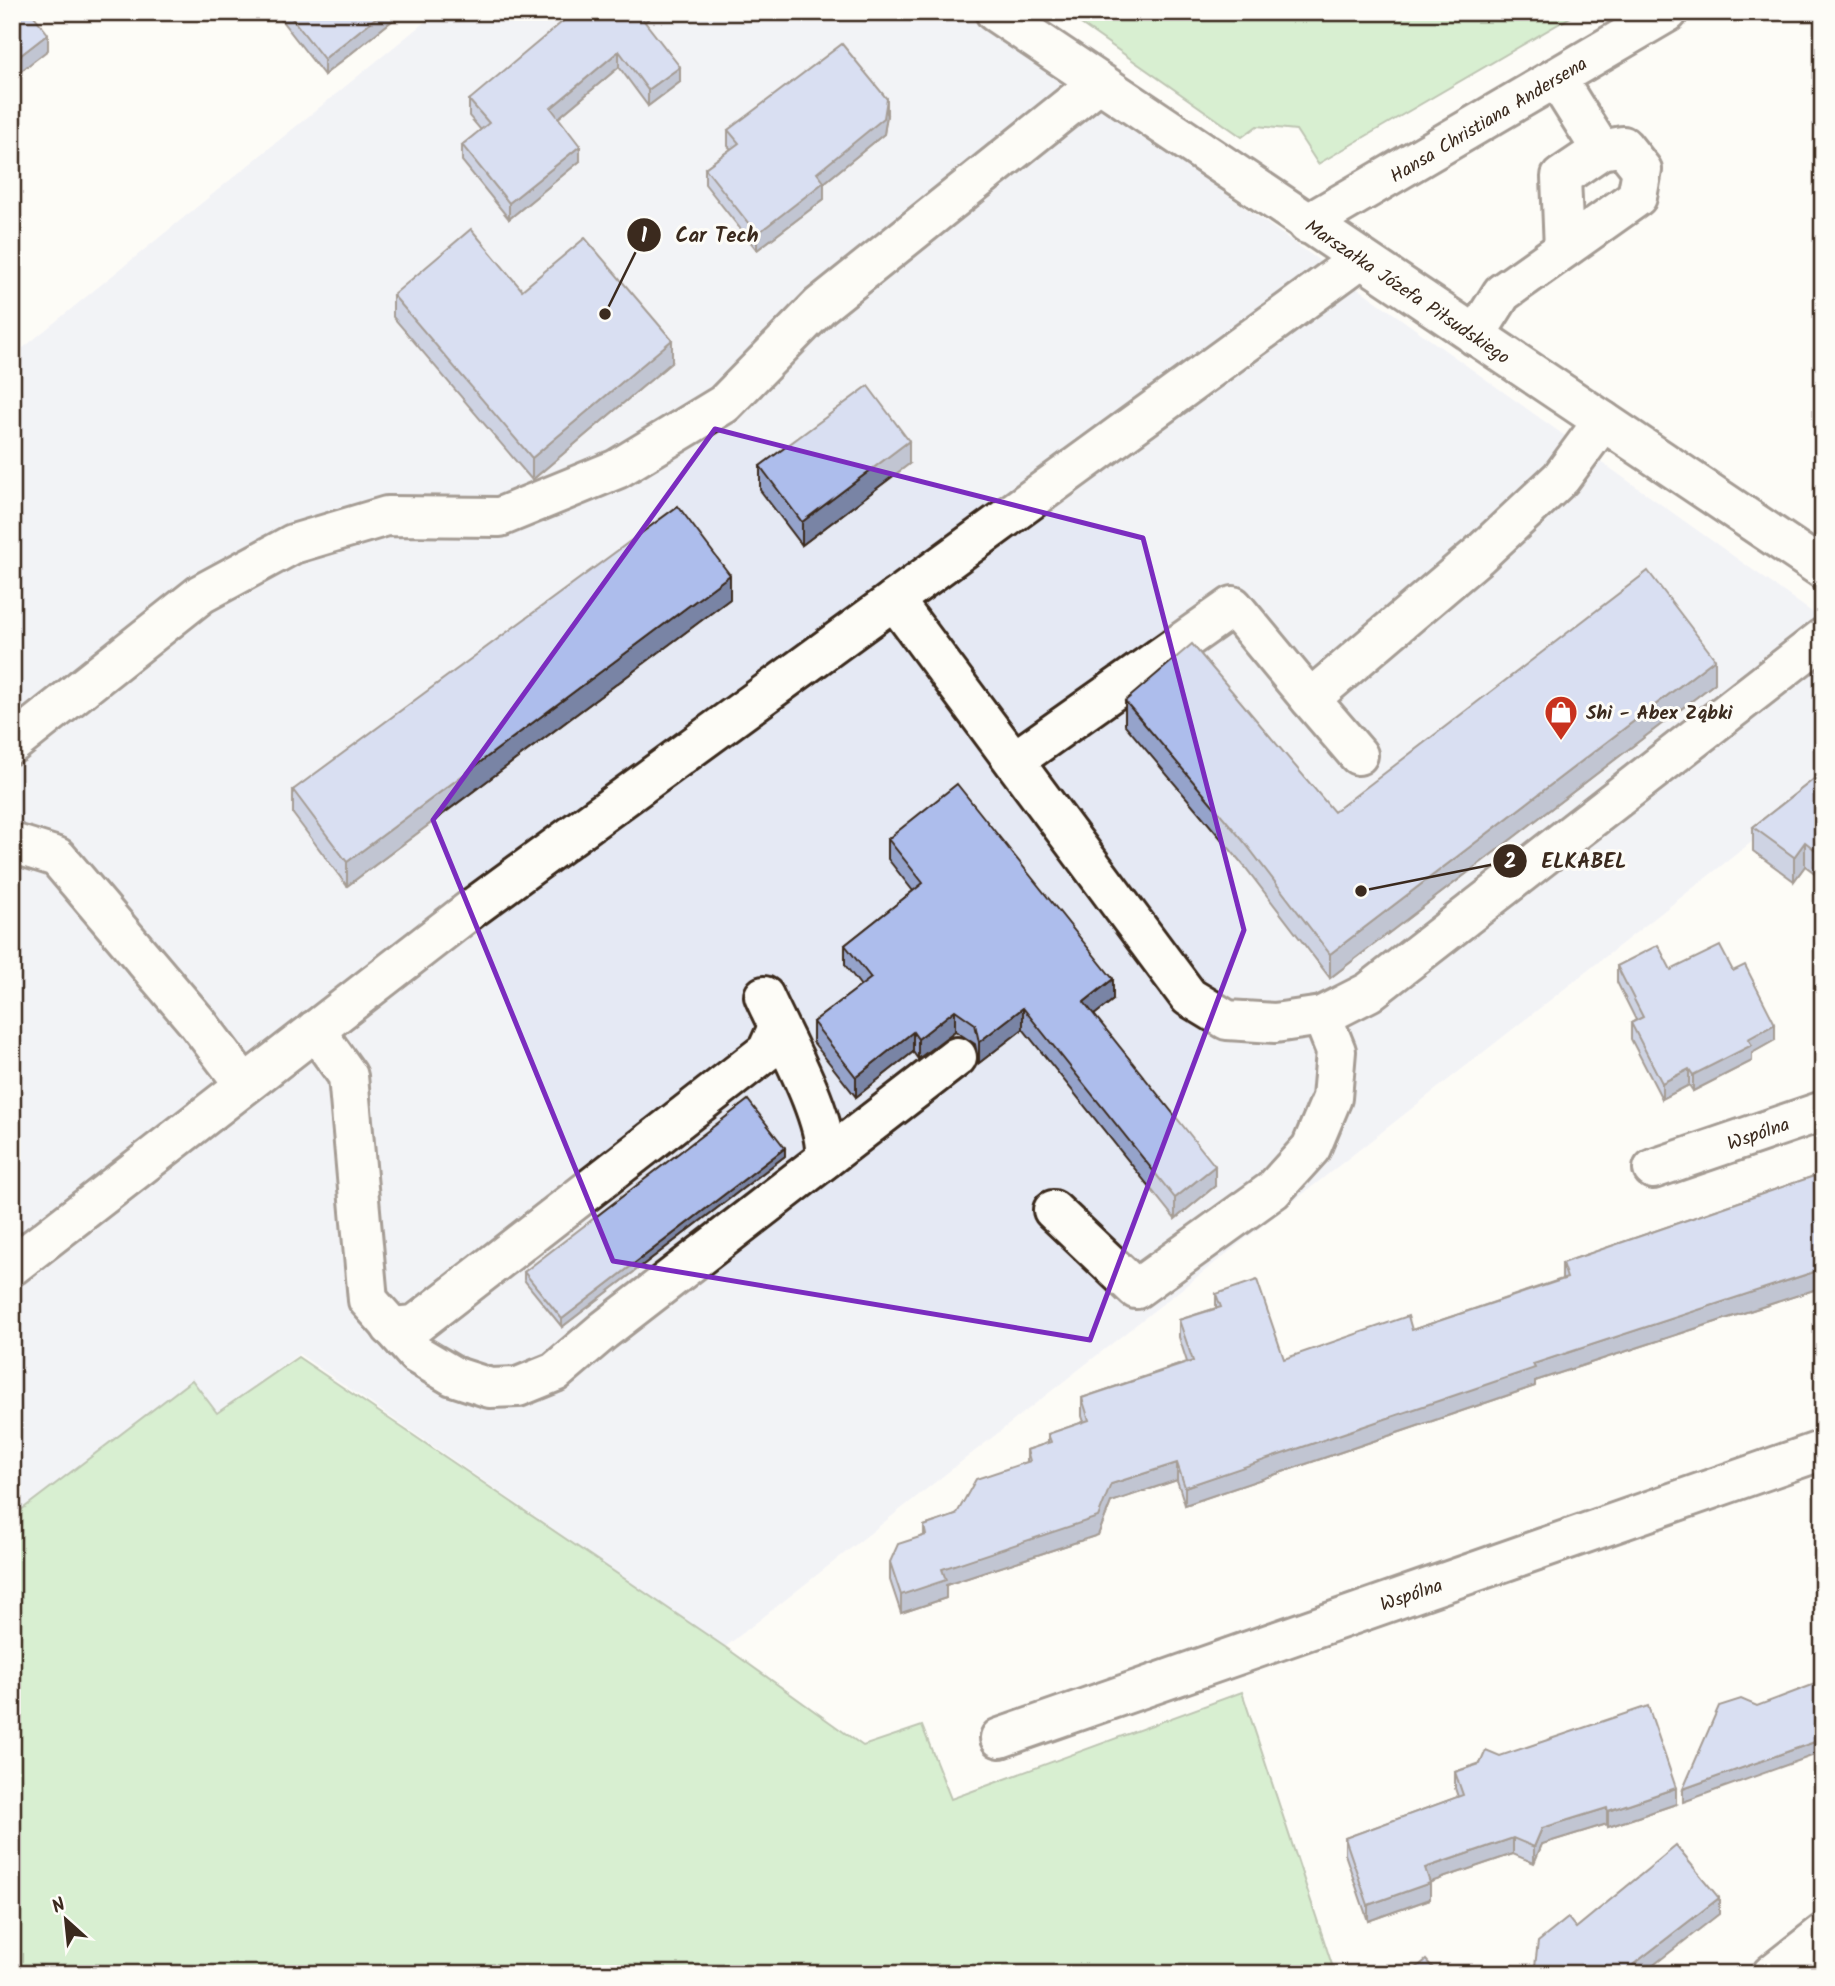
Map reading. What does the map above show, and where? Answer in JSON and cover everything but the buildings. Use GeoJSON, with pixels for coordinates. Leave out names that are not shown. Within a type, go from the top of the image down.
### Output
{"type":"FeatureCollection","features":[{"type":"Feature","properties":{"kind":"street","name":"Marszałka Józefa Piłsudskiego"},"geometry":{"type":"LineString","coordinates":[[995,12],[1359,260],[1823,569]]}},
{"type":"Feature","properties":{"kind":"street","name":"Hansa Christiana Andersena"},"geometry":{"type":"LineString","coordinates":[[1307,224],[1668,12]]}},
{"type":"Feature","properties":{"kind":"street"},"geometry":{"type":"LineString","coordinates":[[1556,78],[1601,149]]}},
{"type":"Feature","properties":{"kind":"street"},"geometry":{"type":"LineString","coordinates":[[12,744],[201,594],[293,544],[387,516],[500,517],[617,469],[724,404],[820,306],[1098,83]]}},
{"type":"Feature","properties":{"kind":"street"},"geometry":{"type":"LineString","coordinates":[[1475,336],[1502,293],[1564,249],[1637,197],[1642,170],[1623,146],[1601,149],[1561,177],[1564,249]]}},
{"type":"Feature","properties":{"kind":"street"},"geometry":{"type":"LineString","coordinates":[[12,1266],[474,907],[1359,260]]}},
{"type":"Feature","properties":{"kind":"street"},"geometry":{"type":"LineString","coordinates":[[1310,699],[1479,555],[1561,478],[1603,421]]}},
{"type":"Feature","properties":{"kind":"street"},"geometry":{"type":"LineString","coordinates":[[894,600],[1189,997],[1227,1020],[1275,1023],[1322,1016],[1369,992],[1823,638]]}},
{"type":"Feature","properties":{"kind":"street"},"geometry":{"type":"LineString","coordinates":[[1014,761],[1233,606],[1358,755]]}},
{"type":"Feature","properties":{"kind":"street"},"geometry":{"type":"LineString","coordinates":[[12,843],[57,857],[197,1021],[244,1084]]}},
{"type":"Feature","properties":{"kind":"street"},"geometry":{"type":"LineString","coordinates":[[379,1314],[415,1325],[767,1051],[771,1012],[816,1106],[827,1144],[825,1159]]}},
{"type":"Feature","properties":{"kind":"street"},"geometry":{"type":"LineString","coordinates":[[1052,1210],[1136,1289],[1157,1274],[1273,1190],[1311,1148],[1332,1098],[1336,1051],[1322,1016]]}},
{"type":"Feature","properties":{"kind":"street"},"geometry":{"type":"LineString","coordinates":[[315,1030],[348,1076],[379,1314],[416,1354],[453,1376],[490,1388],[519,1387],[555,1372],[603,1331],[957,1058]]}},
{"type":"Feature","properties":{"kind":"street","name":"Wspólna"},"geometry":{"type":"LineString","coordinates":[[1653,1169],[1823,1111]]}},
{"type":"Feature","properties":{"kind":"street","name":"Wspólna"},"geometry":{"type":"LineString","coordinates":[[1000,1738],[1823,1450]]}},
{"type":"Feature","properties":{"kind":"street"},"geometry":{"type":"LineString","coordinates":[[1772,1974],[1823,1934]]}},
{"type":"Feature","properties":{"kind":"highlighted area"},"geometry":{"type":"Polygon","coordinates":[[[715,429],[1143,538],[1244,930],[1090,1340],[613,1261],[433,820],[715,429]]]}},
{"type":"Feature","properties":{"kind":"shaded area"},"geometry":{"type":"Polygon","coordinates":[[[437,12],[971,12],[1823,620],[1823,786],[725,1647],[299,1354],[216,1413],[191,1380],[12,1517],[12,357],[437,12]]]}},
{"type":"Feature","properties":{"kind":"green space"},"geometry":{"type":"Polygon","coordinates":[[[1064,12],[1579,12],[1318,164],[1296,130],[1257,126],[1242,137],[1064,12]]]}},
{"type":"Feature","properties":{"kind":"green space"},"geometry":{"type":"Polygon","coordinates":[[[298,1357],[725,1647],[863,1746],[922,1726],[951,1799],[1242,1692],[1332,1965],[1306,1974],[12,1974],[12,1517],[192,1380],[217,1413],[298,1357]]]}},
{"type":"Feature","properties":{"kind":"place","name":"Car Tech"},"geometry":{"type":"Point","coordinates":[605,314]}},
{"type":"Feature","properties":{"kind":"place","name":"Shi - Abex Ząbki"},"geometry":{"type":"Point","coordinates":[1561,742]}},
{"type":"Feature","properties":{"kind":"place","name":"ELKABEL"},"geometry":{"type":"Point","coordinates":[1361,891]}}]}
